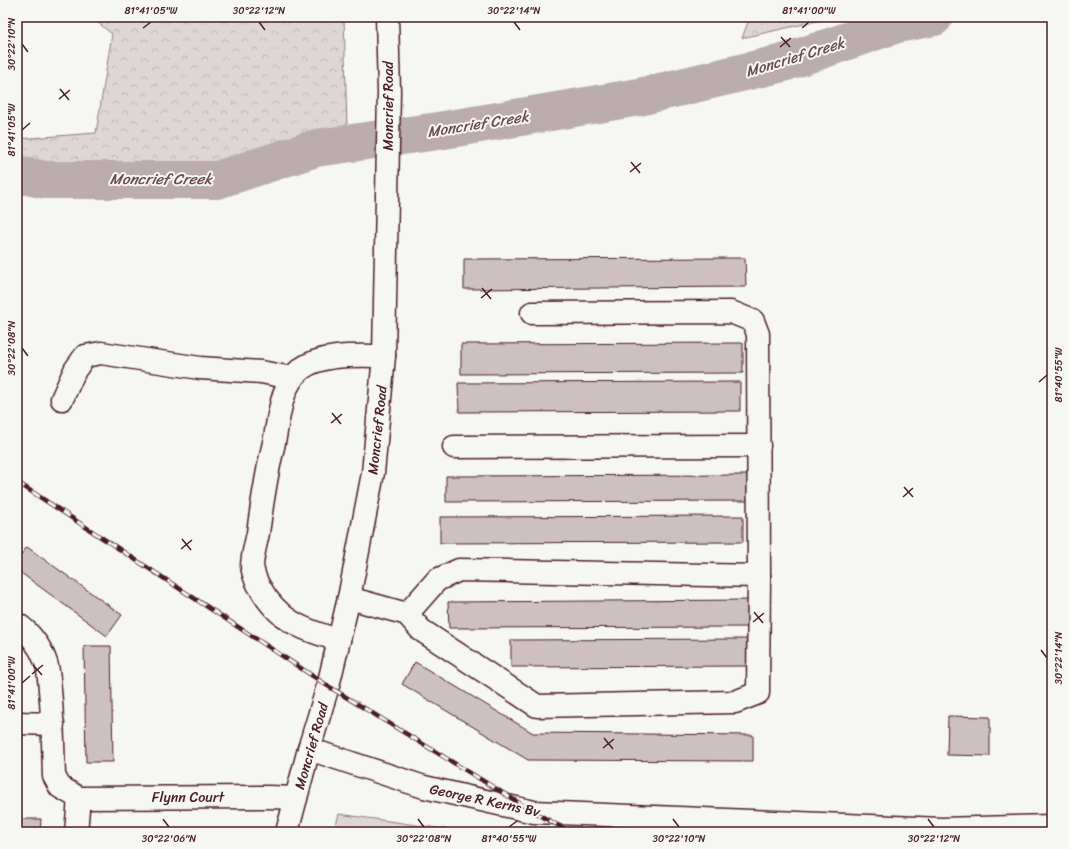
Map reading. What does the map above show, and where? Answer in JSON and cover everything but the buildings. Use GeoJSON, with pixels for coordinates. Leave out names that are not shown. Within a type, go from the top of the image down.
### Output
{"type":"FeatureCollection","features":[{"type":"Feature","properties":{"kind":"street","name":"Moncrief Road"},"geometry":{"type":"LineString","coordinates":[[287,832],[309,749],[328,686],[349,598],[373,473],[384,356],[389,91],[387,17]]}},
{"type":"Feature","properties":{"kind":"street"},"geometry":{"type":"LineString","coordinates":[[349,598],[407,614],[421,630],[537,706],[735,702],[758,693],[758,334],[753,321],[731,312],[532,313]]}},
{"type":"Feature","properties":{"kind":"street"},"geometry":{"type":"LineString","coordinates":[[62,399],[75,370],[85,356],[101,353],[200,368],[261,372],[292,378]]}},
{"type":"Feature","properties":{"kind":"street"},"geometry":{"type":"LineString","coordinates":[[339,640],[297,626],[273,608],[258,586],[252,566],[264,487],[284,395],[292,378],[311,362],[325,358],[384,356]]}},
{"type":"Feature","properties":{"kind":"street"},"geometry":{"type":"LineString","coordinates":[[454,447],[759,446]]}},
{"type":"Feature","properties":{"kind":"street"},"geometry":{"type":"LineString","coordinates":[[407,614],[437,580],[458,570],[759,576]]}},
{"type":"Feature","properties":{"kind":"street"},"geometry":{"type":"LineString","coordinates":[[17,624],[24,629],[34,641],[45,659],[49,680],[53,724],[54,776],[60,787],[79,798],[76,832]]}},
{"type":"Feature","properties":{"kind":"street"},"geometry":{"type":"LineString","coordinates":[[17,723],[53,724]]}},
{"type":"Feature","properties":{"kind":"street","name":"George R Kerns Bv"},"geometry":{"type":"LineString","coordinates":[[309,749],[424,787],[534,812],[941,829],[1052,826]]}},
{"type":"Feature","properties":{"kind":"street","name":"Flynn Court"},"geometry":{"type":"LineString","coordinates":[[79,798],[296,798]]}},
{"type":"Feature","properties":{"kind":"green space"},"geometry":{"type":"Polygon","coordinates":[[[91,17],[344,17],[347,128],[212,165],[23,163],[17,145],[17,139],[96,133],[112,34],[91,17]]]}},
{"type":"Feature","properties":{"kind":"green space"},"geometry":{"type":"Polygon","coordinates":[[[750,17],[835,17],[742,38],[750,17]]]}},
{"type":"Feature","properties":{"kind":"green space"},"geometry":{"type":"Polygon","coordinates":[[[339,814],[459,831],[461,832],[334,832],[339,814]]]}},
{"type":"Feature","properties":{"kind":"waterway","name":"Moncrief Creek"},"geometry":{"type":"LineString","coordinates":[[17,174],[46,180],[217,180],[316,148],[438,131],[639,97],[783,63],[897,24],[934,17]]}},
{"type":"Feature","properties":{"kind":"railway"},"geometry":{"type":"LineString","coordinates":[[17,482],[328,686],[534,812],[570,832]]}}]}
